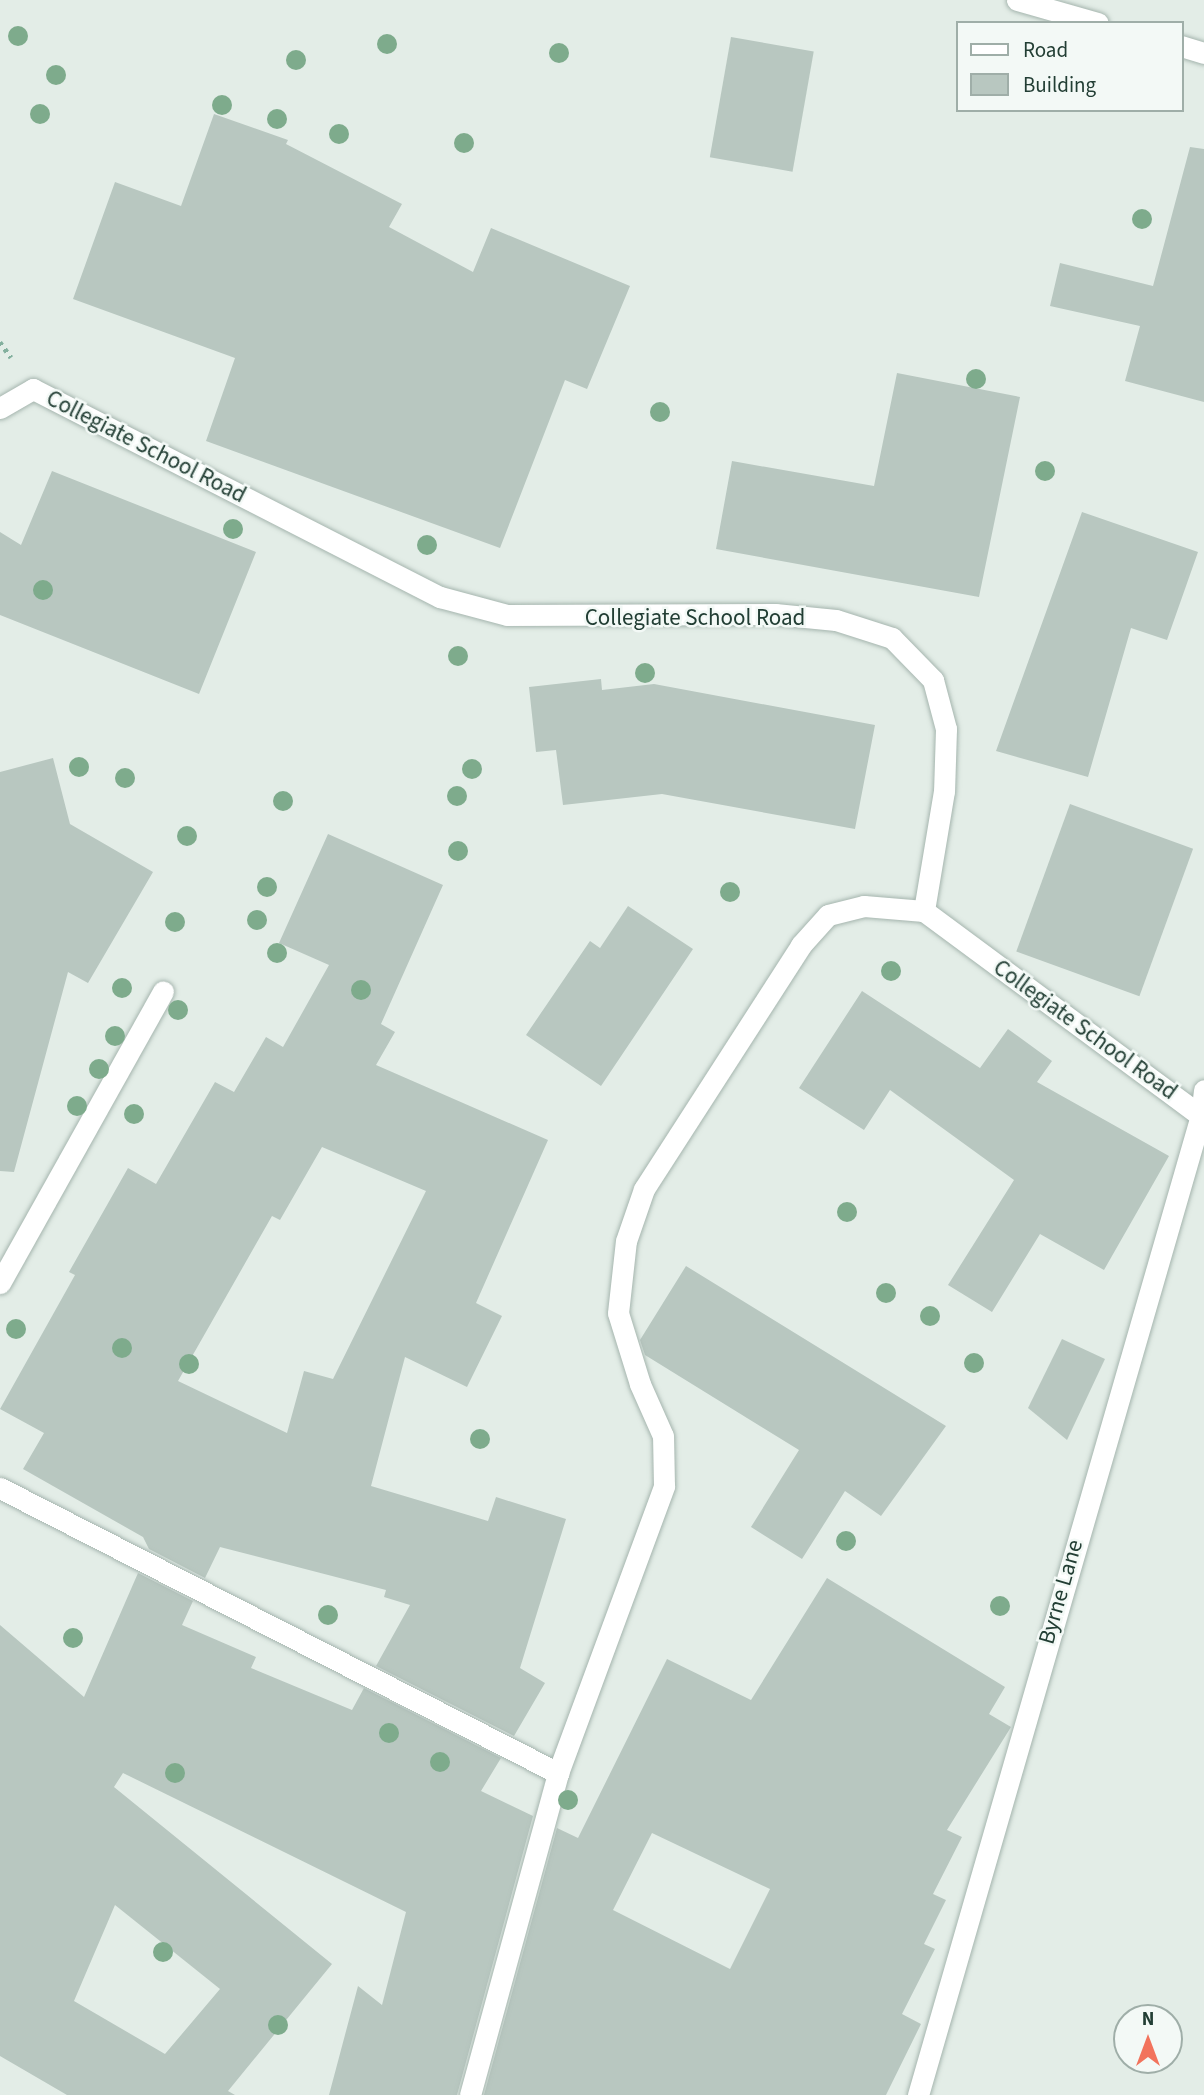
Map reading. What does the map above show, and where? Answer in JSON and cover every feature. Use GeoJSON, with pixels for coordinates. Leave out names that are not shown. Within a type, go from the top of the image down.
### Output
{"type":"FeatureCollection","features":[{"type":"Feature","properties":{"kind":"street"},"geometry":{"type":"LineString","coordinates":[[1017,0],[1091,21]]}},
{"type":"Feature","properties":{"kind":"street"},"geometry":{"type":"LineString","coordinates":[[1183,47],[1204,53]]}},
{"type":"Feature","properties":{"kind":"street","name":"Collegiate School Road"},"geometry":{"type":"LineString","coordinates":[[0,408],[33,389],[440,597],[507,615],[775,614],[836,620],[892,638],[933,680],[946,729],[944,791],[924,911],[1203,1117]]}},
{"type":"Feature","properties":{"kind":"street"},"geometry":{"type":"LineString","coordinates":[[471,2095],[558,1773],[664,1486],[663,1436],[640,1384],[618,1312],[625,1241],[644,1189],[802,945],[828,915],[864,906],[924,911]]}},
{"type":"Feature","properties":{"kind":"street"},"geometry":{"type":"LineString","coordinates":[[0,1283],[163,991]]}},
{"type":"Feature","properties":{"kind":"street","name":"Byrne Lane"},"geometry":{"type":"LineString","coordinates":[[918,2095],[1203,1117],[1204,1090]]}},
{"type":"Feature","properties":{"kind":"street"},"geometry":{"type":"LineString","coordinates":[[0,1488],[558,1773]]}},
{"type":"Feature","properties":{"kind":"building"},"geometry":{"type":"Polygon","coordinates":[[[731,37],[814,52],[793,172],[710,157],[731,37]]]}},
{"type":"Feature","properties":{"kind":"building"},"geometry":{"type":"Polygon","coordinates":[[[214,114],[288,140],[286,144],[402,204],[389,227],[473,272],[491,228],[630,286],[587,389],[565,380],[500,548],[206,441],[235,358],[73,299],[115,182],[181,206],[214,114]]]}},
{"type":"Feature","properties":{"kind":"building"},"geometry":{"type":"Polygon","coordinates":[[[1190,147],[1204,149],[1204,402],[1125,381],[1140,326],[1050,306],[1060,263],[1153,286],[1190,147]]]}},
{"type":"Feature","properties":{"kind":"building"},"geometry":{"type":"Polygon","coordinates":[[[897,373],[1020,397],[979,597],[716,549],[732,461],[874,486],[897,373]]]}},
{"type":"Feature","properties":{"kind":"building"},"geometry":{"type":"Polygon","coordinates":[[[52,471],[256,552],[199,694],[0,615],[0,532],[21,545],[52,471]]]}},
{"type":"Feature","properties":{"kind":"building"},"geometry":{"type":"Polygon","coordinates":[[[1082,512],[1198,552],[1167,640],[1131,628],[1088,777],[996,751],[1082,512]]]}},
{"type":"Feature","properties":{"kind":"building"},"geometry":{"type":"Polygon","coordinates":[[[601,679],[602,690],[654,684],[875,725],[855,829],[662,794],[563,805],[556,750],[536,752],[529,687],[601,679]]]}},
{"type":"Feature","properties":{"kind":"building"},"geometry":{"type":"Polygon","coordinates":[[[53,758],[70,824],[153,872],[88,983],[68,972],[14,1172],[0,1171],[0,772],[53,758]]]}},
{"type":"Feature","properties":{"kind":"building"},"geometry":{"type":"Polygon","coordinates":[[[1070,804],[1193,849],[1139,996],[1016,952],[1070,804]]]}},
{"type":"Feature","properties":{"kind":"building"},"geometry":{"type":"Polygon","coordinates":[[[328,834],[443,885],[381,1024],[395,1032],[376,1065],[548,1140],[476,1303],[502,1316],[467,1387],[405,1357],[371,1486],[488,1521],[496,1497],[566,1519],[520,1668],[545,1683],[514,1736],[376,1666],[410,1605],[384,1597],[386,1590],[220,1547],[205,1578],[149,1549],[143,1537],[23,1469],[44,1433],[0,1409],[75,1275],[69,1272],[128,1168],[156,1184],[215,1082],[234,1092],[266,1037],[283,1047],[329,965],[279,943],[328,834]],[[322,1147],[280,1220],[272,1216],[178,1381],[287,1433],[304,1371],[333,1379],[426,1191],[322,1147]]]}},
{"type":"Feature","properties":{"kind":"building"},"geometry":{"type":"Polygon","coordinates":[[[628,906],[693,949],[601,1086],[526,1035],[590,941],[600,948],[628,906]]]}},
{"type":"Feature","properties":{"kind":"building"},"geometry":{"type":"Polygon","coordinates":[[[862,991],[980,1068],[1008,1029],[1052,1061],[1037,1082],[1169,1156],[1104,1270],[1040,1234],[992,1312],[948,1285],[1014,1180],[890,1090],[864,1130],[799,1088],[862,991]]]}},
{"type":"Feature","properties":{"kind":"building"},"geometry":{"type":"Polygon","coordinates":[[[686,1266],[946,1426],[881,1516],[845,1491],[802,1559],[751,1527],[799,1450],[645,1355],[640,1340],[686,1266]]]}},
{"type":"Feature","properties":{"kind":"building"},"geometry":{"type":"Polygon","coordinates":[[[1062,1339],[1105,1359],[1067,1440],[1028,1408],[1062,1339]]]}},
{"type":"Feature","properties":{"kind":"building"},"geometry":{"type":"Polygon","coordinates":[[[138,1573],[193,1601],[182,1625],[256,1657],[251,1668],[352,1710],[364,1688],[501,1758],[481,1791],[533,1816],[457,2095],[329,2095],[358,1986],[382,2005],[406,1912],[123,1773],[114,1787],[332,1964],[228,2091],[235,2095],[67,2095],[0,2056],[0,1625],[84,1697],[138,1573]],[[115,1905],[74,2001],[165,2054],[220,1989],[115,1905]]]}},
{"type":"Feature","properties":{"kind":"building"},"geometry":{"type":"Polygon","coordinates":[[[827,1578],[1005,1687],[989,1714],[1011,1727],[947,1830],[962,1837],[933,1894],[946,1900],[924,1944],[935,1949],[902,2014],[921,2024],[886,2095],[484,2095],[557,1828],[578,1838],[667,1659],[751,1700],[827,1578]],[[652,1833],[613,1910],[730,1969],[770,1889],[652,1833]]]}}]}
